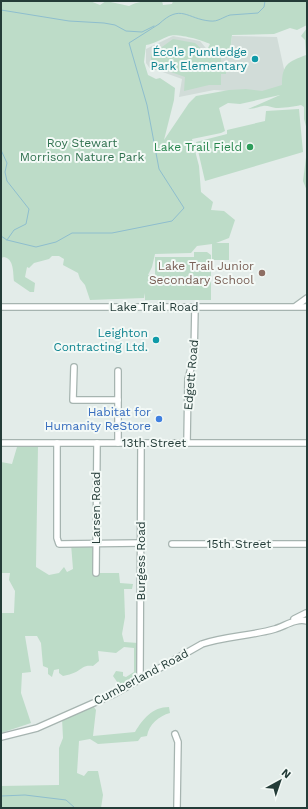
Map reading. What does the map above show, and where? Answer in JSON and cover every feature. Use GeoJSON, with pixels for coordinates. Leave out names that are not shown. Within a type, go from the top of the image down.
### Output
{"type":"FeatureCollection","features":[{"type":"Feature","properties":{"kind":"street"},"geometry":{"type":"LineString","coordinates":[[292,307],[300,304],[307,298]]}},
{"type":"Feature","properties":{"kind":"street","name":"Lake Trail Road"},"geometry":{"type":"LineString","coordinates":[[1,307],[307,307]]}},
{"type":"Feature","properties":{"kind":"street","name":"Edgett Road"},"geometry":{"type":"LineString","coordinates":[[187,443],[188,379],[194,357],[195,307]]}},
{"type":"Feature","properties":{"kind":"street"},"geometry":{"type":"LineString","coordinates":[[74,367],[73,400],[118,400]]}},
{"type":"Feature","properties":{"kind":"street"},"geometry":{"type":"LineString","coordinates":[[118,371],[118,443]]}},
{"type":"Feature","properties":{"kind":"street","name":"13th Street"},"geometry":{"type":"LineString","coordinates":[[1,443],[307,443]]}},
{"type":"Feature","properties":{"kind":"street"},"geometry":{"type":"LineString","coordinates":[[57,443],[56,538],[59,544],[141,543]]}},
{"type":"Feature","properties":{"kind":"street","name":"Larsen Road"},"geometry":{"type":"LineString","coordinates":[[96,573],[97,443]]}},
{"type":"Feature","properties":{"kind":"street","name":"Burgess Road"},"geometry":{"type":"LineString","coordinates":[[140,443],[140,675],[142,678]]}},
{"type":"Feature","properties":{"kind":"street","name":"15th Street"},"geometry":{"type":"LineString","coordinates":[[172,544],[307,544]]}},
{"type":"Feature","properties":{"kind":"street"},"geometry":{"type":"LineString","coordinates":[[306,612],[307,621]]}},
{"type":"Feature","properties":{"kind":"street","name":"Cumberland Road"},"geometry":{"type":"LineString","coordinates":[[282,626],[306,612]]}},
{"type":"Feature","properties":{"kind":"street","name":"Cumberland Road"},"geometry":{"type":"LineString","coordinates":[[1,737],[37,728],[114,694],[202,644],[271,630],[297,621],[307,621]]}},
{"type":"Feature","properties":{"kind":"street"},"geometry":{"type":"LineString","coordinates":[[175,734],[178,742],[177,808]]}},
{"type":"Feature","properties":{"kind":"shaded area"},"geometry":{"type":"Polygon","coordinates":[[[173,36],[200,41],[210,53],[222,51],[230,55],[232,36],[277,37],[284,69],[283,94],[214,90],[179,97],[182,79],[157,70],[151,70],[146,63],[146,49],[173,36]]]}},
{"type":"Feature","properties":{"kind":"green space","name":"Roy Stewart Morrison Nature Park"},"geometry":{"type":"Polygon","coordinates":[[[1,1],[90,1],[100,5],[106,1],[129,6],[150,1],[162,1],[163,5],[172,4],[173,1],[307,1],[307,25],[297,30],[290,28],[274,34],[232,35],[230,53],[217,47],[214,51],[210,51],[208,48],[210,44],[178,35],[169,36],[155,43],[146,45],[144,62],[148,75],[156,79],[160,78],[175,88],[174,100],[164,140],[189,103],[196,96],[229,90],[246,89],[262,91],[282,85],[283,72],[287,65],[290,62],[306,55],[305,40],[301,36],[307,28],[307,130],[304,119],[304,107],[301,105],[279,108],[265,106],[248,109],[280,95],[240,104],[228,103],[219,108],[225,131],[192,139],[199,166],[201,192],[213,202],[211,210],[224,211],[235,220],[229,238],[216,243],[229,243],[229,260],[212,260],[212,244],[197,246],[191,253],[155,254],[152,267],[148,275],[155,275],[155,257],[194,257],[194,252],[207,252],[211,255],[211,300],[145,300],[145,293],[144,298],[90,300],[85,285],[80,279],[78,273],[63,265],[64,259],[59,256],[52,256],[49,259],[34,263],[29,268],[27,267],[25,277],[35,283],[34,292],[30,292],[14,281],[10,260],[4,257],[1,258],[1,1]]]}},
{"type":"Feature","properties":{"kind":"green space"},"geometry":{"type":"Polygon","coordinates":[[[173,39],[195,43],[208,55],[221,54],[221,66],[226,67],[226,74],[221,74],[221,85],[209,85],[184,91],[185,77],[151,65],[151,55],[173,39]]]}},
{"type":"Feature","properties":{"kind":"green space","name":"Lake Trail Field"},"geometry":{"type":"Polygon","coordinates":[[[299,109],[303,152],[205,181],[196,142],[227,134],[227,130],[265,121],[266,111],[299,109]]]}},
{"type":"Feature","properties":{"kind":"green space"},"geometry":{"type":"Polygon","coordinates":[[[307,150],[307,191],[303,181],[307,150]]]}},
{"type":"Feature","properties":{"kind":"green space"},"geometry":{"type":"Polygon","coordinates":[[[38,446],[36,567],[49,575],[59,573],[64,567],[67,572],[73,569],[71,544],[93,545],[93,573],[119,573],[120,583],[133,584],[132,589],[124,589],[125,617],[122,634],[124,642],[138,643],[138,677],[120,686],[113,676],[116,671],[123,672],[123,676],[126,677],[134,672],[134,648],[124,647],[116,653],[98,651],[99,661],[93,666],[86,666],[74,673],[63,676],[59,673],[59,669],[54,670],[52,677],[48,674],[48,668],[43,666],[41,643],[37,636],[25,636],[31,672],[22,673],[21,693],[31,723],[1,733],[1,613],[14,613],[15,591],[9,580],[10,573],[1,573],[1,462],[12,464],[17,447],[38,446]]]}},
{"type":"Feature","properties":{"kind":"green space"},"geometry":{"type":"Polygon","coordinates":[[[92,704],[96,710],[93,736],[135,732],[145,718],[153,711],[169,707],[170,713],[155,721],[152,724],[147,736],[141,737],[138,741],[98,744],[90,739],[79,741],[77,773],[84,776],[88,771],[98,771],[103,795],[101,808],[1,808],[1,786],[59,785],[59,748],[63,738],[62,718],[92,704]]]}},
{"type":"Feature","properties":{"kind":"waterway"},"geometry":{"type":"LineString","coordinates":[[159,24],[173,14],[179,13],[202,20],[213,21],[230,15],[258,13],[264,7],[265,1]]}},
{"type":"Feature","properties":{"kind":"waterway"},"geometry":{"type":"LineString","coordinates":[[1,10],[69,21],[104,23],[115,25],[126,31],[142,32],[154,26]]}},
{"type":"Feature","properties":{"kind":"waterway"},"geometry":{"type":"LineString","coordinates":[[1,236],[7,240],[36,247],[56,242],[72,233],[112,233],[172,221],[184,208],[159,169],[147,105],[129,43],[159,24]]}},
{"type":"Feature","properties":{"kind":"waterway"},"geometry":{"type":"LineString","coordinates":[[1,150],[7,163],[5,172],[7,181],[29,209],[26,224],[14,230],[7,240]]}},
{"type":"Feature","properties":{"kind":"waterway"},"geometry":{"type":"LineString","coordinates":[[1,796],[25,795],[66,800],[75,808]]}},
{"type":"Feature","properties":{"kind":"place","name":"École Puntledge Park Elementary"},"geometry":{"type":"Point","coordinates":[255,59]}},
{"type":"Feature","properties":{"kind":"place","name":"Lake Trail Field"},"geometry":{"type":"Point","coordinates":[250,147]}},
{"type":"Feature","properties":{"kind":"place","name":"Lake Trail Junior Secondary School"},"geometry":{"type":"Point","coordinates":[262,273]}},
{"type":"Feature","properties":{"kind":"place","name":"Leighton Contracting Ltd."},"geometry":{"type":"Point","coordinates":[156,340]}},
{"type":"Feature","properties":{"kind":"place","name":"Habitat for Humanity ReStore"},"geometry":{"type":"Point","coordinates":[159,419]}}]}
